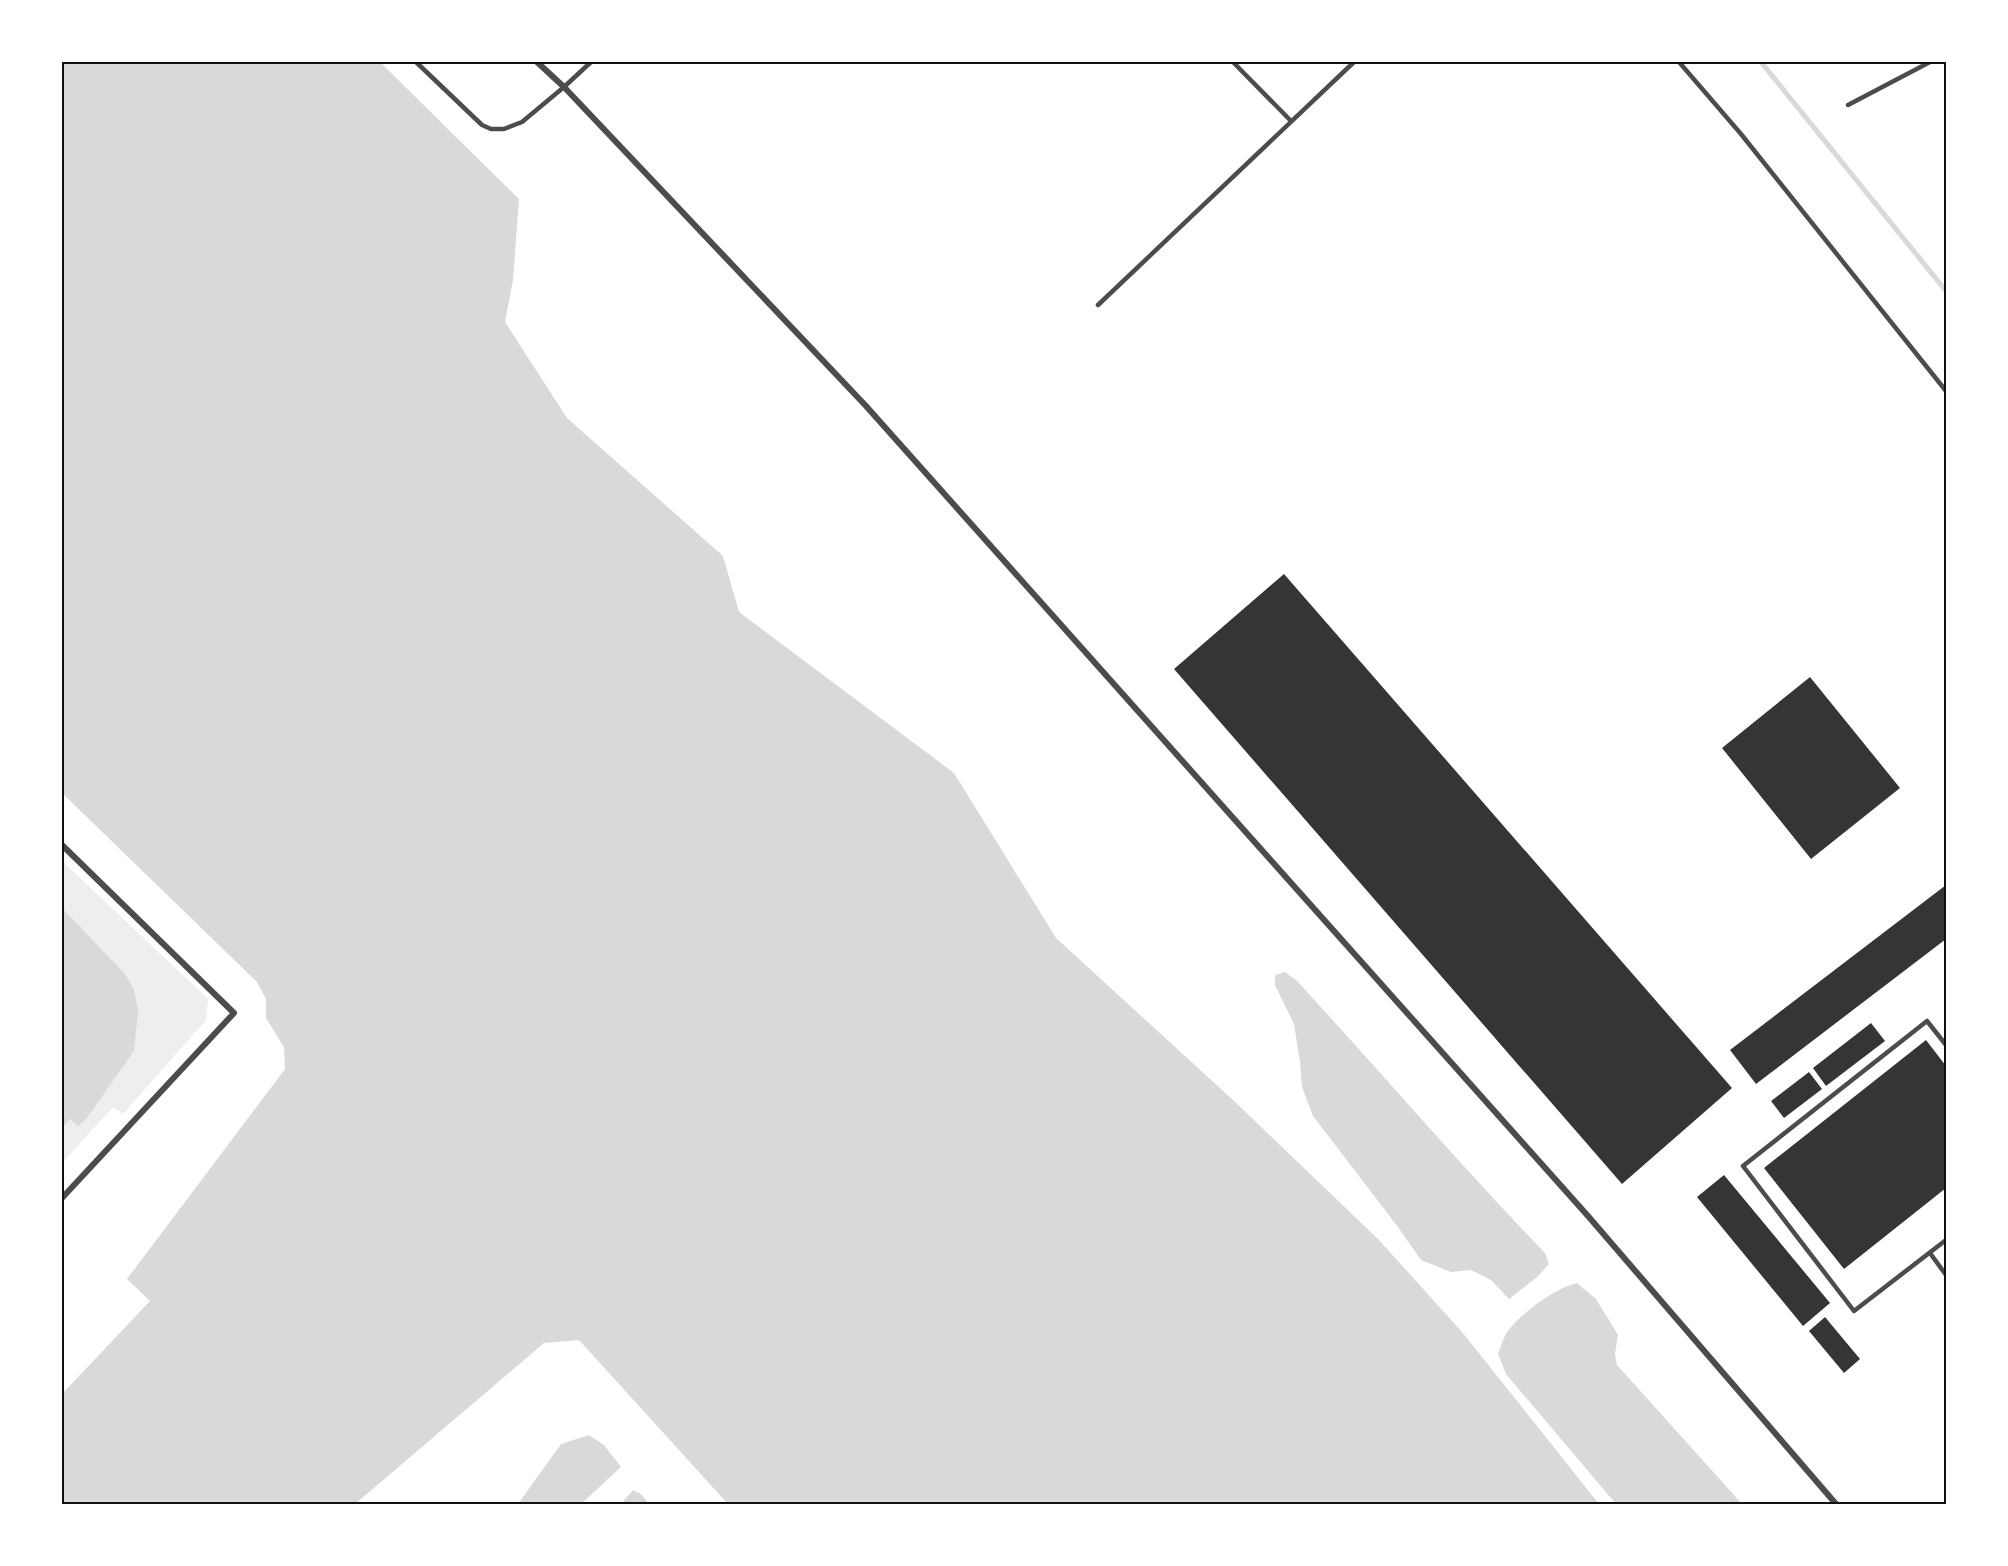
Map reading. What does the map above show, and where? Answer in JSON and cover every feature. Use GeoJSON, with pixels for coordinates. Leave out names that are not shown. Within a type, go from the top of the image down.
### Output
{"type":"FeatureCollection","features":[{"type":"Feature","properties":{"kind":"street"},"geometry":{"type":"LineString","coordinates":[[537,62],[564,87],[866,406],[1588,1216],[1836,1504]]}},
{"type":"Feature","properties":{"kind":"street"},"geometry":{"type":"LineString","coordinates":[[62,845],[234,1012],[62,1198]]}},
{"type":"Feature","properties":{"kind":"lane"},"geometry":{"type":"LineString","coordinates":[[416,62],[482,125],[491,129],[514,126],[564,87],[591,62]]}},
{"type":"Feature","properties":{"kind":"lane"},"geometry":{"type":"LineString","coordinates":[[1233,62],[1291,121]]}},
{"type":"Feature","properties":{"kind":"lane"},"geometry":{"type":"LineString","coordinates":[[1098,305],[1354,62]]}},
{"type":"Feature","properties":{"kind":"lane"},"geometry":{"type":"LineString","coordinates":[[1679,62],[1741,134],[1947,391]]}},
{"type":"Feature","properties":{"kind":"lane"},"geometry":{"type":"LineString","coordinates":[[1848,105],[1930,62]]}},
{"type":"Feature","properties":{"kind":"lane"},"geometry":{"type":"LineString","coordinates":[[1947,1045],[1927,1021],[1743,1166],[1854,1311],[1947,1240]]}},
{"type":"Feature","properties":{"kind":"lane"},"geometry":{"type":"LineString","coordinates":[[1930,1253],[1947,1275]]}},
{"type":"Feature","properties":{"kind":"shaded area"},"geometry":{"type":"Polygon","coordinates":[[[62,62],[380,62],[519,199],[513,280],[505,322],[567,418],[723,556],[739,612],[954,773],[1056,938],[1233,1100],[1378,1239],[1462,1332],[1599,1504],[728,1504],[579,1340],[544,1343],[355,1504],[62,1504],[62,1394],[150,1301],[127,1279],[285,1069],[284,1047],[266,1018],[266,999],[257,982],[62,793],[62,62]]]}},
{"type":"Feature","properties":{"kind":"shaded area"},"geometry":{"type":"Polygon","coordinates":[[[62,861],[208,999],[206,1020],[123,1114],[113,1107],[62,1163],[62,861]]]}},
{"type":"Feature","properties":{"kind":"shaded area"},"geometry":{"type":"Polygon","coordinates":[[[62,908],[125,974],[134,990],[138,1011],[134,1051],[86,1119],[78,1126],[70,1119],[62,1128],[62,908]]]}},
{"type":"Feature","properties":{"kind":"shaded area"},"geometry":{"type":"Polygon","coordinates":[[[1285,972],[1297,981],[1545,1253],[1549,1264],[1537,1277],[1509,1299],[1491,1280],[1471,1270],[1451,1272],[1421,1260],[1313,1116],[1302,1087],[1294,1024],[1275,985],[1275,975],[1285,972]]]}},
{"type":"Feature","properties":{"kind":"shaded area"},"geometry":{"type":"Polygon","coordinates":[[[1577,1283],[1596,1299],[1618,1335],[1615,1354],[1617,1365],[1742,1504],[1616,1504],[1506,1374],[1498,1354],[1507,1332],[1520,1317],[1539,1303],[1559,1290],[1577,1283]]]}},
{"type":"Feature","properties":{"kind":"shaded area"},"geometry":{"type":"Polygon","coordinates":[[[589,1435],[604,1445],[621,1467],[581,1504],[518,1504],[561,1444],[589,1435]]]}},
{"type":"Feature","properties":{"kind":"shaded area"},"geometry":{"type":"Polygon","coordinates":[[[633,1490],[641,1494],[649,1504],[621,1504],[633,1490]]]}},
{"type":"Feature","properties":{"kind":"building"},"geometry":{"type":"Polygon","coordinates":[[[1284,574],[1732,1088],[1622,1184],[1174,669],[1284,574]]]}},
{"type":"Feature","properties":{"kind":"building"},"geometry":{"type":"Polygon","coordinates":[[[1810,677],[1900,788],[1811,859],[1722,748],[1810,677]]]}},
{"type":"Feature","properties":{"kind":"building"},"geometry":{"type":"Polygon","coordinates":[[[1946,885],[1946,939],[1756,1084],[1730,1050],[1946,885]]]}},
{"type":"Feature","properties":{"kind":"building"},"geometry":{"type":"Polygon","coordinates":[[[1871,1023],[1885,1041],[1826,1086],[1813,1068],[1871,1023]]]}},
{"type":"Feature","properties":{"kind":"building"},"geometry":{"type":"Polygon","coordinates":[[[1926,1040],[1946,1066],[1946,1188],[1844,1269],[1764,1168],[1926,1040]]]}},
{"type":"Feature","properties":{"kind":"building"},"geometry":{"type":"Polygon","coordinates":[[[1809,1072],[1822,1089],[1784,1118],[1771,1101],[1809,1072]]]}},
{"type":"Feature","properties":{"kind":"building"},"geometry":{"type":"Polygon","coordinates":[[[1724,1175],[1830,1303],[1803,1326],[1697,1197],[1724,1175]]]}},
{"type":"Feature","properties":{"kind":"building"},"geometry":{"type":"Polygon","coordinates":[[[1825,1317],[1860,1359],[1844,1373],[1809,1331],[1825,1317]]]}},
{"type":"Feature","properties":{"kind":"waterway"},"geometry":{"type":"LineString","coordinates":[[1761,62],[1946,291]]}}]}
